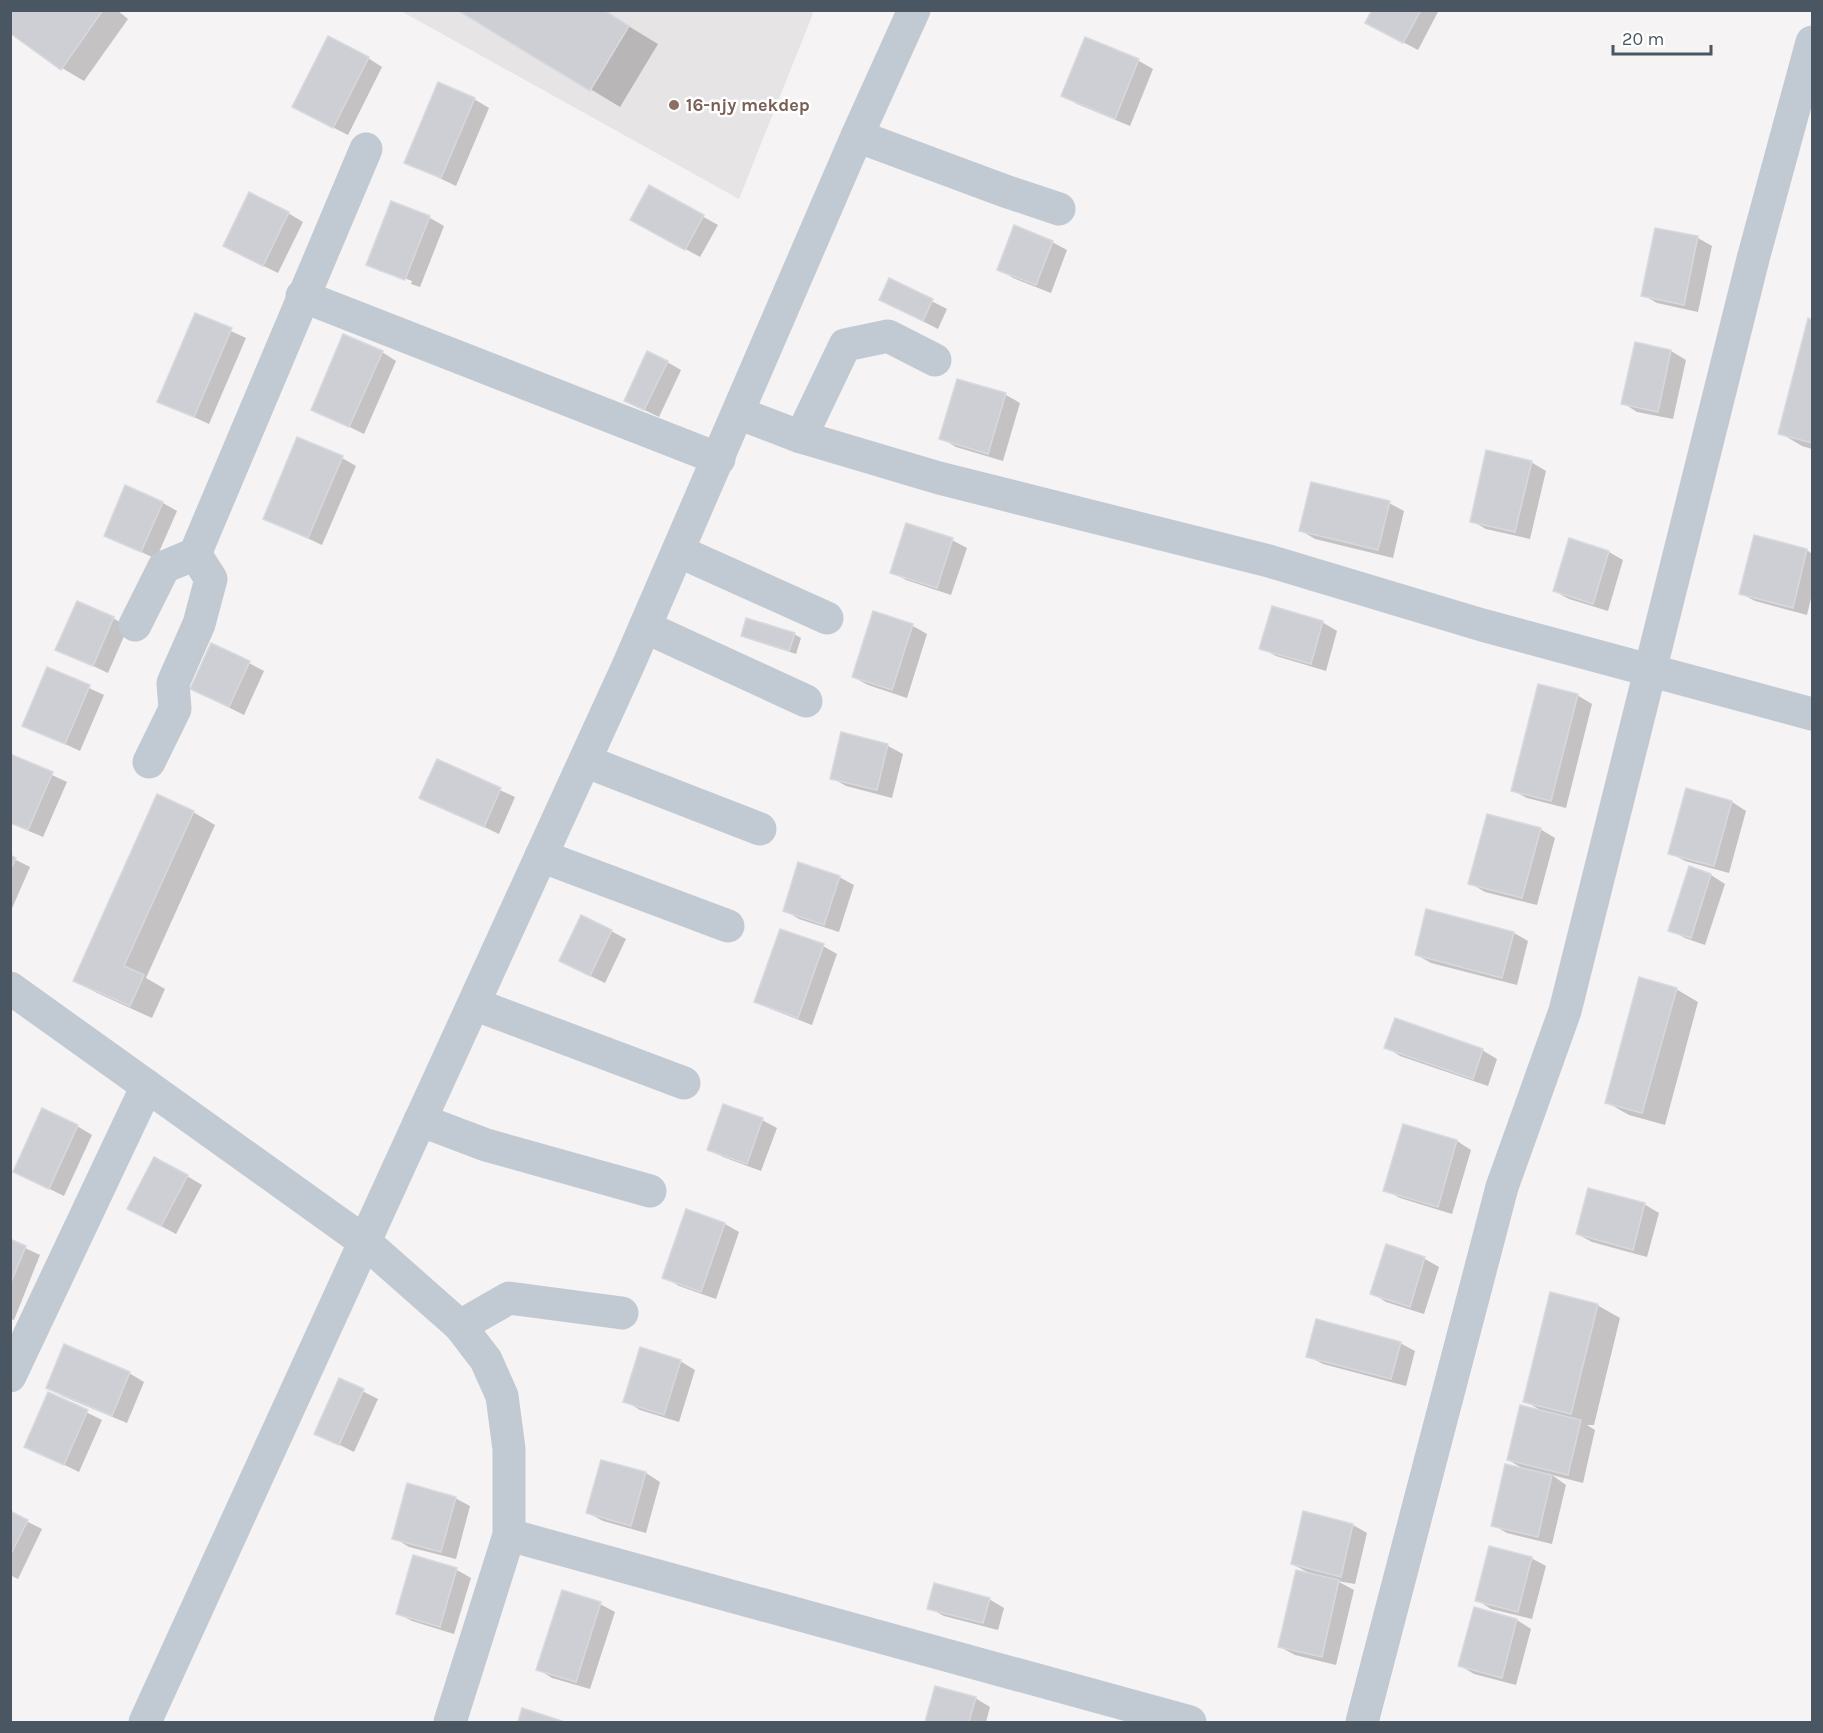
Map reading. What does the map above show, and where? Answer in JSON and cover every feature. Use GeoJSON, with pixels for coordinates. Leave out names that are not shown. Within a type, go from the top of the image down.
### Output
{"type":"FeatureCollection","features":[{"type":"Feature","properties":{"kind":"street"},"geometry":{"type":"LineString","coordinates":[[145,1722],[585,761],[914,10]]}},
{"type":"Feature","properties":{"kind":"street"},"geometry":{"type":"LineString","coordinates":[[1362,1722],[1502,1187],[1564,1011],[1753,259],[1812,42]]}},
{"type":"Feature","properties":{"kind":"street"},"geometry":{"type":"LineString","coordinates":[[857,136],[1059,209]]}},
{"type":"Feature","properties":{"kind":"street"},"geometry":{"type":"LineString","coordinates":[[135,625],[164,567],[195,554],[366,149]]}},
{"type":"Feature","properties":{"kind":"street"},"geometry":{"type":"LineString","coordinates":[[302,296],[718,459]]}},
{"type":"Feature","properties":{"kind":"street"},"geometry":{"type":"LineString","coordinates":[[801,437],[845,345],[888,336],[935,360]]}},
{"type":"Feature","properties":{"kind":"street"},"geometry":{"type":"LineString","coordinates":[[738,413],[801,437],[939,478],[1269,561],[1482,625],[1812,714]]}},
{"type":"Feature","properties":{"kind":"street"},"geometry":{"type":"LineString","coordinates":[[678,551],[827,618]]}},
{"type":"Feature","properties":{"kind":"street"},"geometry":{"type":"LineString","coordinates":[[149,762],[175,709],[174,683],[199,624],[211,579],[195,554]]}},
{"type":"Feature","properties":{"kind":"street"},"geometry":{"type":"LineString","coordinates":[[645,627],[806,701]]}},
{"type":"Feature","properties":{"kind":"street"},"geometry":{"type":"LineString","coordinates":[[585,761],[760,829]]}},
{"type":"Feature","properties":{"kind":"street"},"geometry":{"type":"LineString","coordinates":[[541,856],[728,926]]}},
{"type":"Feature","properties":{"kind":"street"},"geometry":{"type":"LineString","coordinates":[[10,988],[365,1242],[460,1326],[486,1359],[502,1396],[510,1449],[509,1535],[450,1722]]}},
{"type":"Feature","properties":{"kind":"street"},"geometry":{"type":"LineString","coordinates":[[474,1004],[684,1083]]}},
{"type":"Feature","properties":{"kind":"street"},"geometry":{"type":"LineString","coordinates":[[10,1376],[147,1086]]}},
{"type":"Feature","properties":{"kind":"street"},"geometry":{"type":"LineString","coordinates":[[420,1120],[486,1145],[650,1191]]}},
{"type":"Feature","properties":{"kind":"street"},"geometry":{"type":"LineString","coordinates":[[460,1326],[508,1298],[622,1313]]}},
{"type":"Feature","properties":{"kind":"street"},"geometry":{"type":"LineString","coordinates":[[509,1535],[1191,1722]]}},
{"type":"Feature","properties":{"kind":"shaded area","name":"16-njy mekdep"},"geometry":{"type":"Polygon","coordinates":[[[401,11],[814,11],[739,199],[401,11]]]}},
{"type":"Feature","properties":{"kind":"building"},"geometry":{"type":"Polygon","coordinates":[[[10,10],[103,10],[61,70],[10,33],[10,10]]]}},
{"type":"Feature","properties":{"kind":"building"},"geometry":{"type":"Polygon","coordinates":[[[457,10],[604,10],[629,26],[590,91],[457,10]]]}},
{"type":"Feature","properties":{"kind":"building"},"geometry":{"type":"Polygon","coordinates":[[[1372,10],[1421,10],[1403,43],[1365,23],[1372,10]]]}},
{"type":"Feature","properties":{"kind":"building"},"geometry":{"type":"Polygon","coordinates":[[[328,36],[369,57],[333,128],[292,107],[328,36]]]}},
{"type":"Feature","properties":{"kind":"building"},"geometry":{"type":"Polygon","coordinates":[[[1085,37],[1139,59],[1115,119],[1061,96],[1085,37]]]}},
{"type":"Feature","properties":{"kind":"building"},"geometry":{"type":"Polygon","coordinates":[[[438,82],[475,98],[441,178],[404,163],[438,82]]]}},
{"type":"Feature","properties":{"kind":"building"},"geometry":{"type":"Polygon","coordinates":[[[649,185],[704,215],[685,250],[630,220],[649,185]]]}},
{"type":"Feature","properties":{"kind":"building"},"geometry":{"type":"Polygon","coordinates":[[[249,192],[289,212],[263,266],[223,246],[249,192]]]}},
{"type":"Feature","properties":{"kind":"building"},"geometry":{"type":"Polygon","coordinates":[[[391,201],[430,216],[405,280],[366,265],[391,201]]]}},
{"type":"Feature","properties":{"kind":"building"},"geometry":{"type":"Polygon","coordinates":[[[1014,225],[1053,241],[1036,285],[997,270],[1014,225]]]}},
{"type":"Feature","properties":{"kind":"building"},"geometry":{"type":"Polygon","coordinates":[[[1655,228],[1698,236],[1684,305],[1641,296],[1655,228]]]}},
{"type":"Feature","properties":{"kind":"building"},"geometry":{"type":"Polygon","coordinates":[[[889,278],[933,299],[923,321],[879,300],[889,278]]]}},
{"type":"Feature","properties":{"kind":"building"},"geometry":{"type":"Polygon","coordinates":[[[195,313],[232,328],[194,417],[157,402],[195,313]]]}},
{"type":"Feature","properties":{"kind":"building"},"geometry":{"type":"Polygon","coordinates":[[[1808,318],[1812,320],[1812,443],[1778,434],[1808,318]]]}},
{"type":"Feature","properties":{"kind":"building"},"geometry":{"type":"Polygon","coordinates":[[[343,334],[383,351],[349,427],[311,410],[343,334]]]}},
{"type":"Feature","properties":{"kind":"building"},"geometry":{"type":"Polygon","coordinates":[[[1635,342],[1671,350],[1658,412],[1621,404],[1635,342]]]}},
{"type":"Feature","properties":{"kind":"building"},"geometry":{"type":"Polygon","coordinates":[[[647,351],[668,361],[644,410],[624,401],[647,351]]]}},
{"type":"Feature","properties":{"kind":"building"},"geometry":{"type":"Polygon","coordinates":[[[957,379],[1006,393],[988,454],[939,439],[957,379]]]}},
{"type":"Feature","properties":{"kind":"building"},"geometry":{"type":"Polygon","coordinates":[[[297,437],[343,456],[308,538],[263,519],[297,437]]]}},
{"type":"Feature","properties":{"kind":"building"},"geometry":{"type":"Polygon","coordinates":[[[1486,450],[1532,461],[1515,532],[1470,522],[1486,450]]]}},
{"type":"Feature","properties":{"kind":"building"},"geometry":{"type":"Polygon","coordinates":[[[1311,482],[1390,501],[1378,550],[1299,531],[1311,482]]]}},
{"type":"Feature","properties":{"kind":"building"},"geometry":{"type":"Polygon","coordinates":[[[125,485],[163,502],[141,552],[104,536],[125,485]]]}},
{"type":"Feature","properties":{"kind":"building"},"geometry":{"type":"Polygon","coordinates":[[[906,523],[953,538],[937,588],[890,573],[906,523]]]}},
{"type":"Feature","properties":{"kind":"building"},"geometry":{"type":"Polygon","coordinates":[[[1754,535],[1807,549],[1793,608],[1739,594],[1754,535]]]}},
{"type":"Feature","properties":{"kind":"building"},"geometry":{"type":"Polygon","coordinates":[[[1569,538],[1609,551],[1593,604],[1553,591],[1569,538]]]}},
{"type":"Feature","properties":{"kind":"building"},"geometry":{"type":"Polygon","coordinates":[[[77,601],[114,617],[93,666],[55,650],[77,601]]]}},
{"type":"Feature","properties":{"kind":"building"},"geometry":{"type":"Polygon","coordinates":[[[1272,606],[1323,621],[1311,664],[1259,649],[1272,606]]]}},
{"type":"Feature","properties":{"kind":"building"},"geometry":{"type":"Polygon","coordinates":[[[873,611],[913,624],[892,690],[852,677],[873,611]]]}},
{"type":"Feature","properties":{"kind":"building"},"geometry":{"type":"Polygon","coordinates":[[[746,618],[795,633],[789,651],[741,636],[746,618]]]}},
{"type":"Feature","properties":{"kind":"building"},"geometry":{"type":"Polygon","coordinates":[[[211,643],[250,661],[229,707],[190,689],[211,643]]]}},
{"type":"Feature","properties":{"kind":"building"},"geometry":{"type":"Polygon","coordinates":[[[47,667],[90,685],[65,744],[22,726],[47,667]]]}},
{"type":"Feature","properties":{"kind":"building"},"geometry":{"type":"Polygon","coordinates":[[[1538,684],[1578,694],[1551,801],[1511,791],[1538,684]]]}},
{"type":"Feature","properties":{"kind":"building"},"geometry":{"type":"Polygon","coordinates":[[[841,732],[888,744],[877,790],[830,779],[841,732]]]}},
{"type":"Feature","properties":{"kind":"building"},"geometry":{"type":"Polygon","coordinates":[[[10,754],[53,772],[28,830],[10,823],[10,754]]]}},
{"type":"Feature","properties":{"kind":"building"},"geometry":{"type":"Polygon","coordinates":[[[437,759],[501,788],[484,827],[419,798],[437,759]]]}},
{"type":"Feature","properties":{"kind":"building"},"geometry":{"type":"Polygon","coordinates":[[[1686,788],[1732,801],[1714,866],[1668,854],[1686,788]]]}},
{"type":"Feature","properties":{"kind":"building"},"geometry":{"type":"Polygon","coordinates":[[[157,794],[194,811],[124,966],[144,975],[130,1006],[73,981],[157,794]]]}},
{"type":"Feature","properties":{"kind":"building"},"geometry":{"type":"Polygon","coordinates":[[[1487,814],[1541,828],[1522,898],[1468,884],[1487,814]]]}},
{"type":"Feature","properties":{"kind":"building"},"geometry":{"type":"Polygon","coordinates":[[[10,855],[16,858],[10,870],[10,855]]]}},
{"type":"Feature","properties":{"kind":"building"},"geometry":{"type":"Polygon","coordinates":[[[798,862],[840,876],[824,925],[783,911],[798,862]]]}},
{"type":"Feature","properties":{"kind":"building"},"geometry":{"type":"Polygon","coordinates":[[[1689,866],[1711,874],[1691,938],[1668,931],[1689,866]]]}},
{"type":"Feature","properties":{"kind":"building"},"geometry":{"type":"Polygon","coordinates":[[[1426,909],[1514,932],[1502,978],[1415,955],[1426,909]]]}},
{"type":"Feature","properties":{"kind":"building"},"geometry":{"type":"Polygon","coordinates":[[[581,915],[612,930],[590,976],[559,961],[581,915]]]}},
{"type":"Feature","properties":{"kind":"building"},"geometry":{"type":"Polygon","coordinates":[[[780,929],[824,944],[798,1018],[754,1002],[780,929]]]}},
{"type":"Feature","properties":{"kind":"building"},"geometry":{"type":"Polygon","coordinates":[[[1639,977],[1677,988],[1642,1113],[1605,1103],[1639,977]]]}},
{"type":"Feature","properties":{"kind":"building"},"geometry":{"type":"Polygon","coordinates":[[[1395,1018],[1483,1049],[1473,1079],[1384,1048],[1395,1018]]]}},
{"type":"Feature","properties":{"kind":"building"},"geometry":{"type":"Polygon","coordinates":[[[723,1104],[763,1118],[747,1164],[707,1150],[723,1104]]]}},
{"type":"Feature","properties":{"kind":"building"},"geometry":{"type":"Polygon","coordinates":[[[42,1108],[78,1125],[49,1189],[13,1172],[42,1108]]]}},
{"type":"Feature","properties":{"kind":"building"},"geometry":{"type":"Polygon","coordinates":[[[1403,1124],[1457,1140],[1438,1207],[1383,1191],[1403,1124]]]}},
{"type":"Feature","properties":{"kind":"building"},"geometry":{"type":"Polygon","coordinates":[[[154,1157],[188,1175],[161,1226],[127,1209],[154,1157]]]}},
{"type":"Feature","properties":{"kind":"building"},"geometry":{"type":"Polygon","coordinates":[[[1588,1188],[1645,1203],[1633,1250],[1576,1234],[1588,1188]]]}},
{"type":"Feature","properties":{"kind":"building"},"geometry":{"type":"Polygon","coordinates":[[[686,1209],[725,1223],[701,1292],[662,1278],[686,1209]]]}},
{"type":"Feature","properties":{"kind":"building"},"geometry":{"type":"Polygon","coordinates":[[[10,1239],[26,1246],[10,1285],[10,1239]]]}},
{"type":"Feature","properties":{"kind":"building"},"geometry":{"type":"Polygon","coordinates":[[[1386,1244],[1425,1257],[1410,1307],[1370,1294],[1386,1244]]]}},
{"type":"Feature","properties":{"kind":"building"},"geometry":{"type":"Polygon","coordinates":[[[1550,1292],[1598,1304],[1571,1414],[1523,1402],[1550,1292]]]}},
{"type":"Feature","properties":{"kind":"building"},"geometry":{"type":"Polygon","coordinates":[[[1316,1319],[1401,1342],[1391,1379],[1306,1357],[1316,1319]]]}},
{"type":"Feature","properties":{"kind":"building"},"geometry":{"type":"Polygon","coordinates":[[[64,1344],[130,1372],[112,1416],[46,1388],[64,1344]]]}},
{"type":"Feature","properties":{"kind":"building"},"geometry":{"type":"Polygon","coordinates":[[[640,1347],[681,1360],[664,1415],[623,1402],[640,1347]]]}},
{"type":"Feature","properties":{"kind":"building"},"geometry":{"type":"Polygon","coordinates":[[[339,1378],[364,1389],[339,1445],[314,1434],[339,1378]]]}},
{"type":"Feature","properties":{"kind":"building"},"geometry":{"type":"Polygon","coordinates":[[[48,1392],[88,1410],[64,1465],[24,1447],[48,1392]]]}},
{"type":"Feature","properties":{"kind":"building"},"geometry":{"type":"Polygon","coordinates":[[[1520,1405],[1581,1420],[1568,1475],[1507,1460],[1520,1405]]]}},
{"type":"Feature","properties":{"kind":"building"},"geometry":{"type":"Polygon","coordinates":[[[601,1460],[646,1472],[631,1526],[586,1513],[601,1460]]]}},
{"type":"Feature","properties":{"kind":"building"},"geometry":{"type":"Polygon","coordinates":[[[1505,1464],[1552,1475],[1538,1537],[1491,1526],[1505,1464]]]}},
{"type":"Feature","properties":{"kind":"building"},"geometry":{"type":"Polygon","coordinates":[[[407,1483],[456,1497],[441,1552],[392,1539],[407,1483]]]}},
{"type":"Feature","properties":{"kind":"building"},"geometry":{"type":"Polygon","coordinates":[[[10,1511],[28,1520],[10,1556],[10,1511]]]}},
{"type":"Feature","properties":{"kind":"building"},"geometry":{"type":"Polygon","coordinates":[[[1303,1511],[1353,1524],[1341,1577],[1291,1564],[1303,1511]]]}},
{"type":"Feature","properties":{"kind":"building"},"geometry":{"type":"Polygon","coordinates":[[[1489,1546],[1532,1557],[1518,1612],[1475,1601],[1489,1546]]]}},
{"type":"Feature","properties":{"kind":"building"},"geometry":{"type":"Polygon","coordinates":[[[413,1555],[457,1568],[440,1627],[396,1614],[413,1555]]]}},
{"type":"Feature","properties":{"kind":"building"},"geometry":{"type":"Polygon","coordinates":[[[1296,1570],[1339,1580],[1322,1657],[1278,1647],[1296,1570]]]}},
{"type":"Feature","properties":{"kind":"building"},"geometry":{"type":"Polygon","coordinates":[[[934,1583],[990,1598],[983,1623],[927,1609],[934,1583]]]}},
{"type":"Feature","properties":{"kind":"building"},"geometry":{"type":"Polygon","coordinates":[[[562,1590],[601,1602],[576,1682],[536,1670],[562,1590]]]}},
{"type":"Feature","properties":{"kind":"building"},"geometry":{"type":"Polygon","coordinates":[[[1474,1607],[1517,1619],[1502,1678],[1458,1666],[1474,1607]]]}},
{"type":"Feature","properties":{"kind":"building"},"geometry":{"type":"Polygon","coordinates":[[[935,1686],[976,1697],[969,1722],[925,1722],[935,1686]]]}},
{"type":"Feature","properties":{"kind":"building"},"geometry":{"type":"Polygon","coordinates":[[[522,1708],[565,1722],[518,1722],[522,1708]]]}},
{"type":"Feature","properties":{"kind":"place","name":"16-njy mekdep"},"geometry":{"type":"Point","coordinates":[674,105]}}]}
